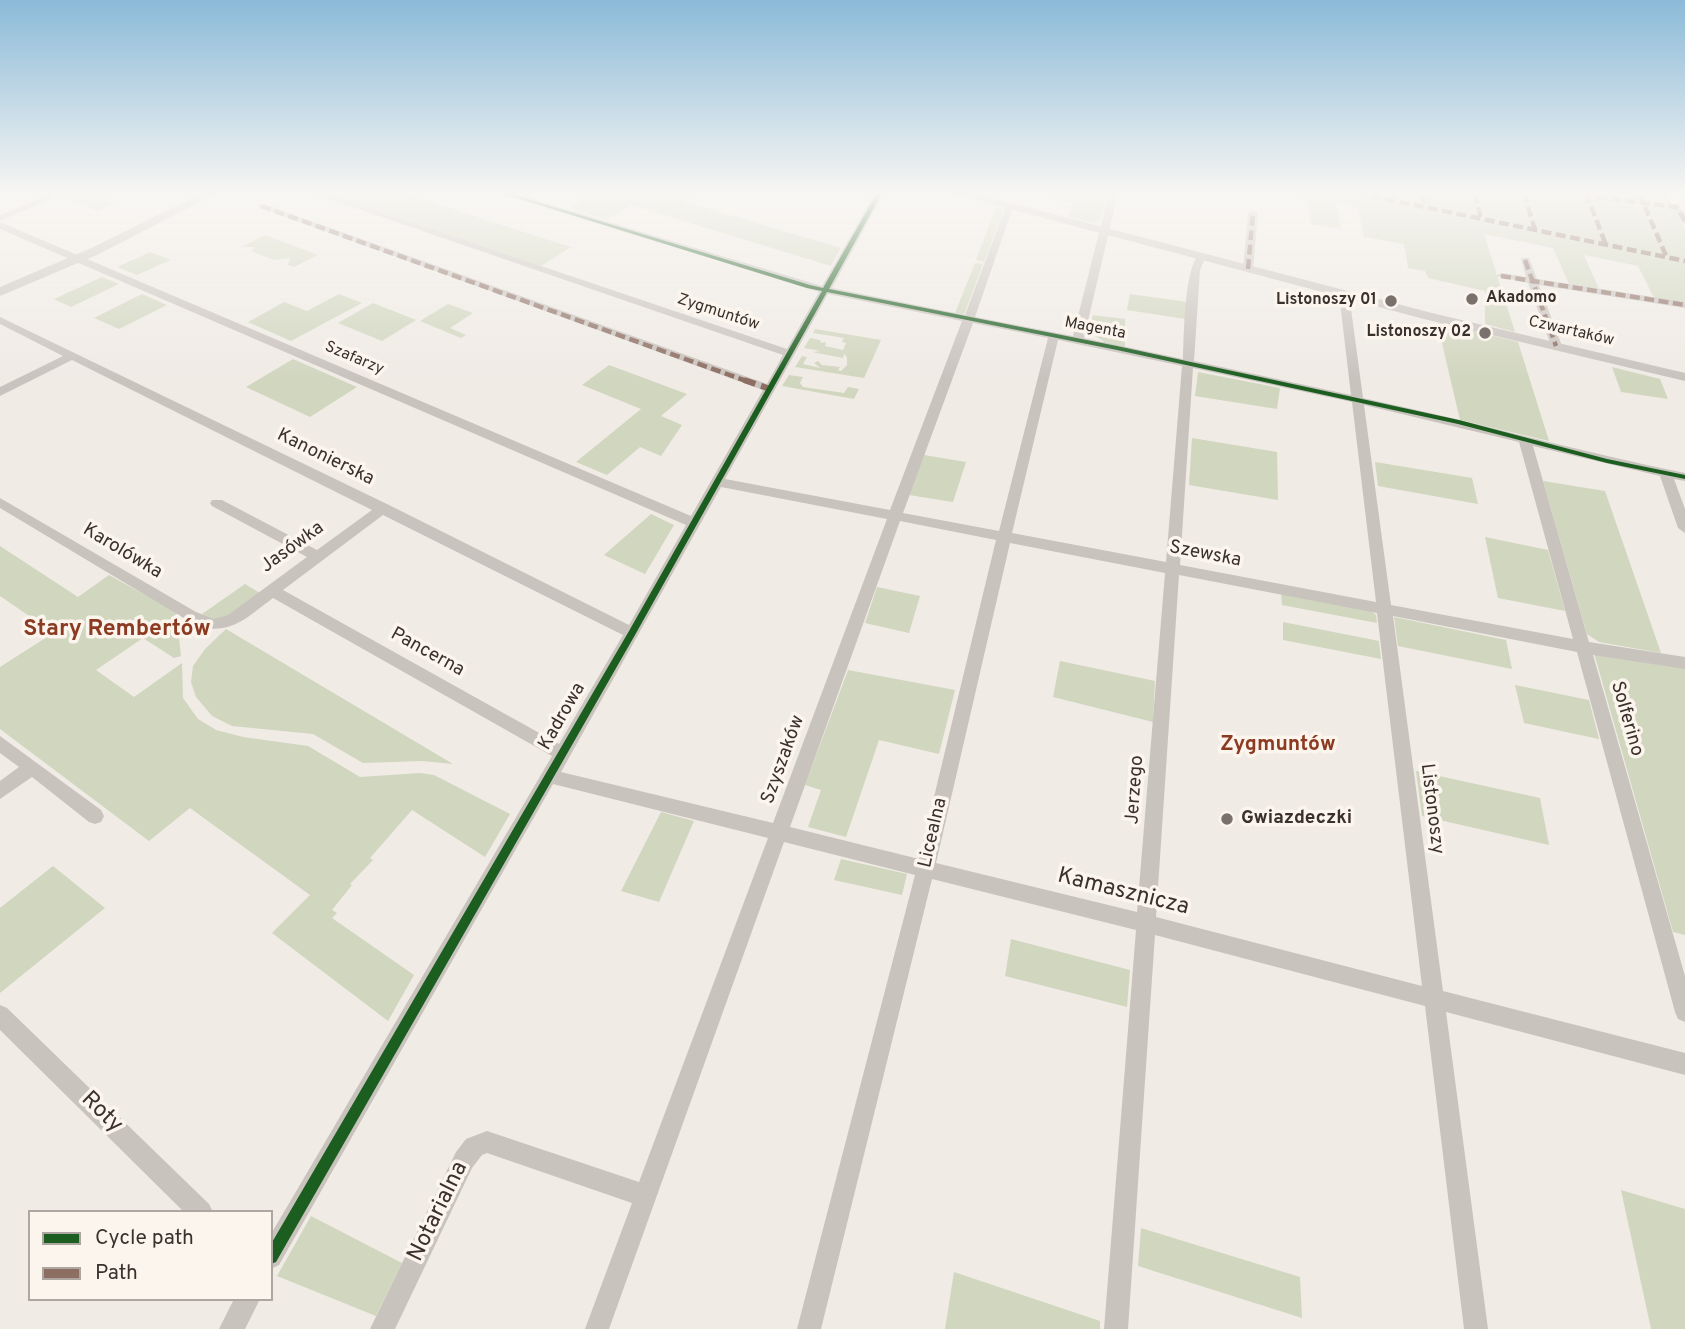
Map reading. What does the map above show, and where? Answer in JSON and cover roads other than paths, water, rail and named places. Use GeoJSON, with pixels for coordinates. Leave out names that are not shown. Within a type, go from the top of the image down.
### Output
{"type":"FeatureCollection","features":[{"type":"Feature","properties":{"kind":"street","name":"Szafarzy"},"geometry":{"type":"LineString","coordinates":[[68,255],[695,523]]}},
{"type":"Feature","properties":{"kind":"street"},"geometry":{"type":"LineString","coordinates":[[0,292],[85,255]]}},
{"type":"Feature","properties":{"kind":"street"},"geometry":{"type":"LineString","coordinates":[[397,255],[770,389]]}},
{"type":"Feature","properties":{"kind":"street","name":"Zygmuntów"},"geometry":{"type":"LineString","coordinates":[[500,255],[791,354]]}},
{"type":"Feature","properties":{"kind":"street","name":"Magenta"},"geometry":{"type":"LineString","coordinates":[[708,255],[823,290],[1054,335],[1460,422],[1685,477]]}},
{"type":"Feature","properties":{"kind":"street","name":"Kadrowa"},"geometry":{"type":"LineString","coordinates":[[273,1254],[695,523],[844,255]]}},
{"type":"Feature","properties":{"kind":"street","name":"Szyszaków"},"geometry":{"type":"LineString","coordinates":[[597,1329],[993,255]]}},
{"type":"Feature","properties":{"kind":"street"},"geometry":{"type":"LineString","coordinates":[[1078,340],[1099,255]]}},
{"type":"Feature","properties":{"kind":"street","name":"Czwartaków"},"geometry":{"type":"LineString","coordinates":[[1197,255],[1685,377]]}},
{"type":"Feature","properties":{"kind":"street"},"geometry":{"type":"LineString","coordinates":[[1248,269],[1249,255]]}},
{"type":"Feature","properties":{"kind":"street","name":"Jerzego"},"geometry":{"type":"LineString","coordinates":[[1116,1329],[1195,270],[1201,256]]}},
{"type":"Feature","properties":{"kind":"street"},"geometry":{"type":"LineString","coordinates":[[1525,260],[1556,346]]}},
{"type":"Feature","properties":{"kind":"street"},"geometry":{"type":"LineString","coordinates":[[1501,276],[1685,305]]}},
{"type":"Feature","properties":{"kind":"street","name":"Listonoszy"},"geometry":{"type":"LineString","coordinates":[[1344,293],[1476,1329]]}},
{"type":"Feature","properties":{"kind":"street","name":"Kanonierska"},"geometry":{"type":"LineString","coordinates":[[0,320],[632,633]]}},
{"type":"Feature","properties":{"kind":"street","name":"Licealna"},"geometry":{"type":"LineString","coordinates":[[809,1329],[925,870],[1054,335]]}},
{"type":"Feature","properties":{"kind":"street"},"geometry":{"type":"LineString","coordinates":[[0,392],[73,355]]}},
{"type":"Feature","properties":{"kind":"street","name":"Solferino"},"geometry":{"type":"LineString","coordinates":[[1525,439],[1685,1012]]}},
{"type":"Feature","properties":{"kind":"street"},"geometry":{"type":"LineString","coordinates":[[1665,473],[1685,528]]}},
{"type":"Feature","properties":{"kind":"street","name":"Szewska"},"geometry":{"type":"LineString","coordinates":[[717,482],[1384,610],[1685,663]]}},
{"type":"Feature","properties":{"kind":"street","name":"Karolówka"},"geometry":{"type":"LineString","coordinates":[[0,502],[193,618],[209,625],[228,622]]}},
{"type":"Feature","properties":{"kind":"street"},"geometry":{"type":"LineString","coordinates":[[218,503],[317,556]]}},
{"type":"Feature","properties":{"kind":"street","name":"Jasówka"},"geometry":{"type":"LineString","coordinates":[[228,622],[384,508]]}},
{"type":"Feature","properties":{"kind":"street","name":"Pancerna"},"geometry":{"type":"LineString","coordinates":[[271,590],[563,754]]}},
{"type":"Feature","properties":{"kind":"street"},"geometry":{"type":"LineString","coordinates":[[0,743],[95,816]]}},
{"type":"Feature","properties":{"kind":"street"},"geometry":{"type":"LineString","coordinates":[[0,791],[32,767]]}},
{"type":"Feature","properties":{"kind":"street","name":"Kamasznicza"},"geometry":{"type":"LineString","coordinates":[[549,776],[1147,924],[1685,1064]]}},
{"type":"Feature","properties":{"kind":"street","name":"Roty"},"geometry":{"type":"LineString","coordinates":[[0,1015],[199,1210]]}},
{"type":"Feature","properties":{"kind":"street","name":"Notarialna"},"geometry":{"type":"LineString","coordinates":[[382,1329],[464,1160],[478,1144],[487,1142],[646,1196]]}},
{"type":"Feature","properties":{"kind":"street"},"geometry":{"type":"LineString","coordinates":[[231,1329],[247,1301]]}},
{"type":"Feature","properties":{"kind":"place","name":"Akadomo"},"geometry":{"type":"Point","coordinates":[1472,299]}},
{"type":"Feature","properties":{"kind":"place","name":"Listonoszy 01"},"geometry":{"type":"Point","coordinates":[1391,301]}},
{"type":"Feature","properties":{"kind":"place","name":"Listonoszy 02"},"geometry":{"type":"Point","coordinates":[1485,333]}},
{"type":"Feature","properties":{"kind":"place","name":"Gwiazdeczki"},"geometry":{"type":"Point","coordinates":[1227,819]}},
{"type":"Feature","properties":{"kind":"district","name":"Stary Rembertów"},"geometry":{"type":"Point","coordinates":[117,630]}},
{"type":"Feature","properties":{"kind":"district","name":"Zygmuntów"},"geometry":{"type":"Point","coordinates":[1278,746]}}]}
